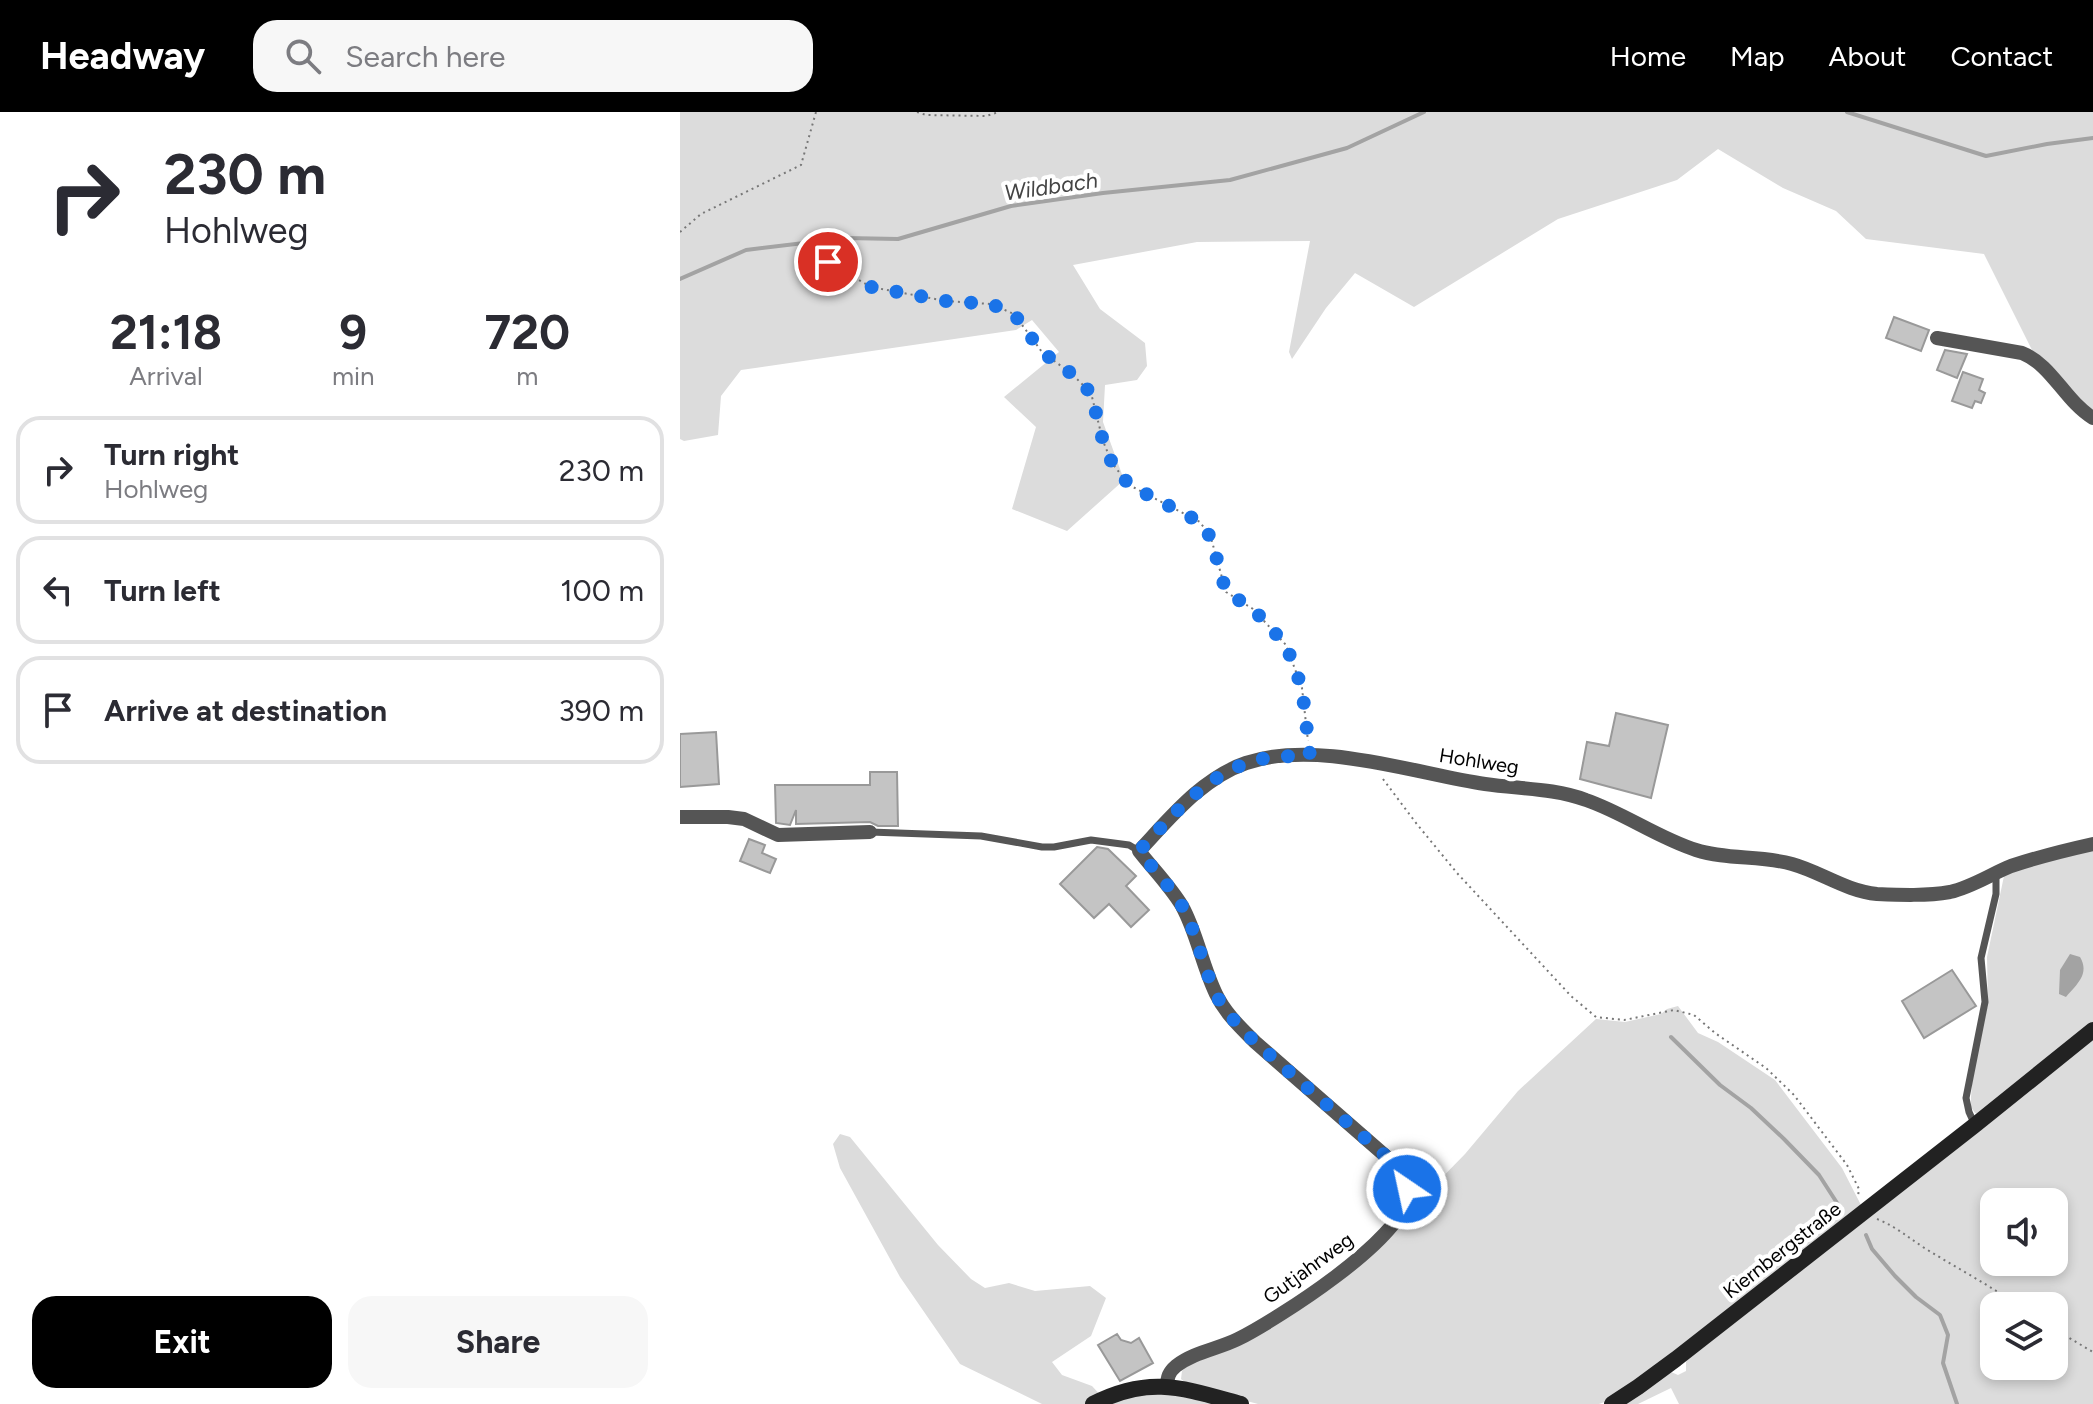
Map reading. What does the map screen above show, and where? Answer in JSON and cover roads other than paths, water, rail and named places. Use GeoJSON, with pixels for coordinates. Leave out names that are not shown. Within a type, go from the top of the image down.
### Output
{"type":"FeatureCollection","features":[{"type":"Feature","properties":{"kind":"street"},"geometry":{"type":"LineString","coordinates":[[1937,338],[2033,357],[2072,402],[2093,418]]}},
{"type":"Feature","properties":{"kind":"street","name":"Hohlweg"},"geometry":{"type":"LineString","coordinates":[[1139,851],[1188,800],[1224,774],[1267,758],[1310,756],[1349,759],[1484,784],[1574,796],[1679,844],[1700,851],[1793,864],[1862,892],[1901,894],[1952,891],[2026,861],[2093,844]]}},
{"type":"Feature","properties":{"kind":"street"},"geometry":{"type":"LineString","coordinates":[[680,817],[744,819],[778,835],[870,832]]}},
{"type":"Feature","properties":{"kind":"street","name":"Gutjahrweg"},"geometry":{"type":"LineString","coordinates":[[1139,851],[1181,906],[1224,1008],[1255,1042],[1389,1159],[1407,1189],[1407,1199],[1398,1218],[1352,1264],[1240,1338],[1186,1360],[1167,1376],[1167,1387]]}},
{"type":"Feature","properties":{"kind":"street","name":"Kiernbergstraße"},"geometry":{"type":"LineString","coordinates":[[1612,1404],[1676,1359],[2093,1030]]}},
{"type":"Feature","properties":{"kind":"street"},"geometry":{"type":"LineString","coordinates":[[1093,1404],[1129,1389],[1147,1386],[1182,1388],[1241,1404]]}},
{"type":"Feature","properties":{"kind":"lane"},"geometry":{"type":"LineString","coordinates":[[870,832],[981,836],[1042,847],[1091,840],[1129,845],[1139,851]]}},
{"type":"Feature","properties":{"kind":"lane"},"geometry":{"type":"LineString","coordinates":[[1975,1125],[1966,1098],[1985,1002],[1981,958],[1996,894],[1996,873]]}},
{"type":"Feature","properties":{"kind":"waterway","name":"Wildbach"},"geometry":{"type":"LineString","coordinates":[[680,279],[746,250],[846,238],[898,239],[1011,206],[1230,180],[1347,148],[1424,112]]}},
{"type":"Feature","properties":{"kind":"waterway","name":"Wildbach"},"geometry":{"type":"LineString","coordinates":[[1847,112],[1986,156],[2093,138]]}},
{"type":"Feature","properties":{"kind":"waterway"},"geometry":{"type":"LineString","coordinates":[[1671,1037],[1720,1085],[1751,1108],[1784,1139],[1819,1175],[1839,1206]]}},
{"type":"Feature","properties":{"kind":"waterway"},"geometry":{"type":"LineString","coordinates":[[1866,1235],[1872,1249],[1895,1276],[1940,1315],[1948,1335],[1943,1363],[1957,1404]]}}]}
